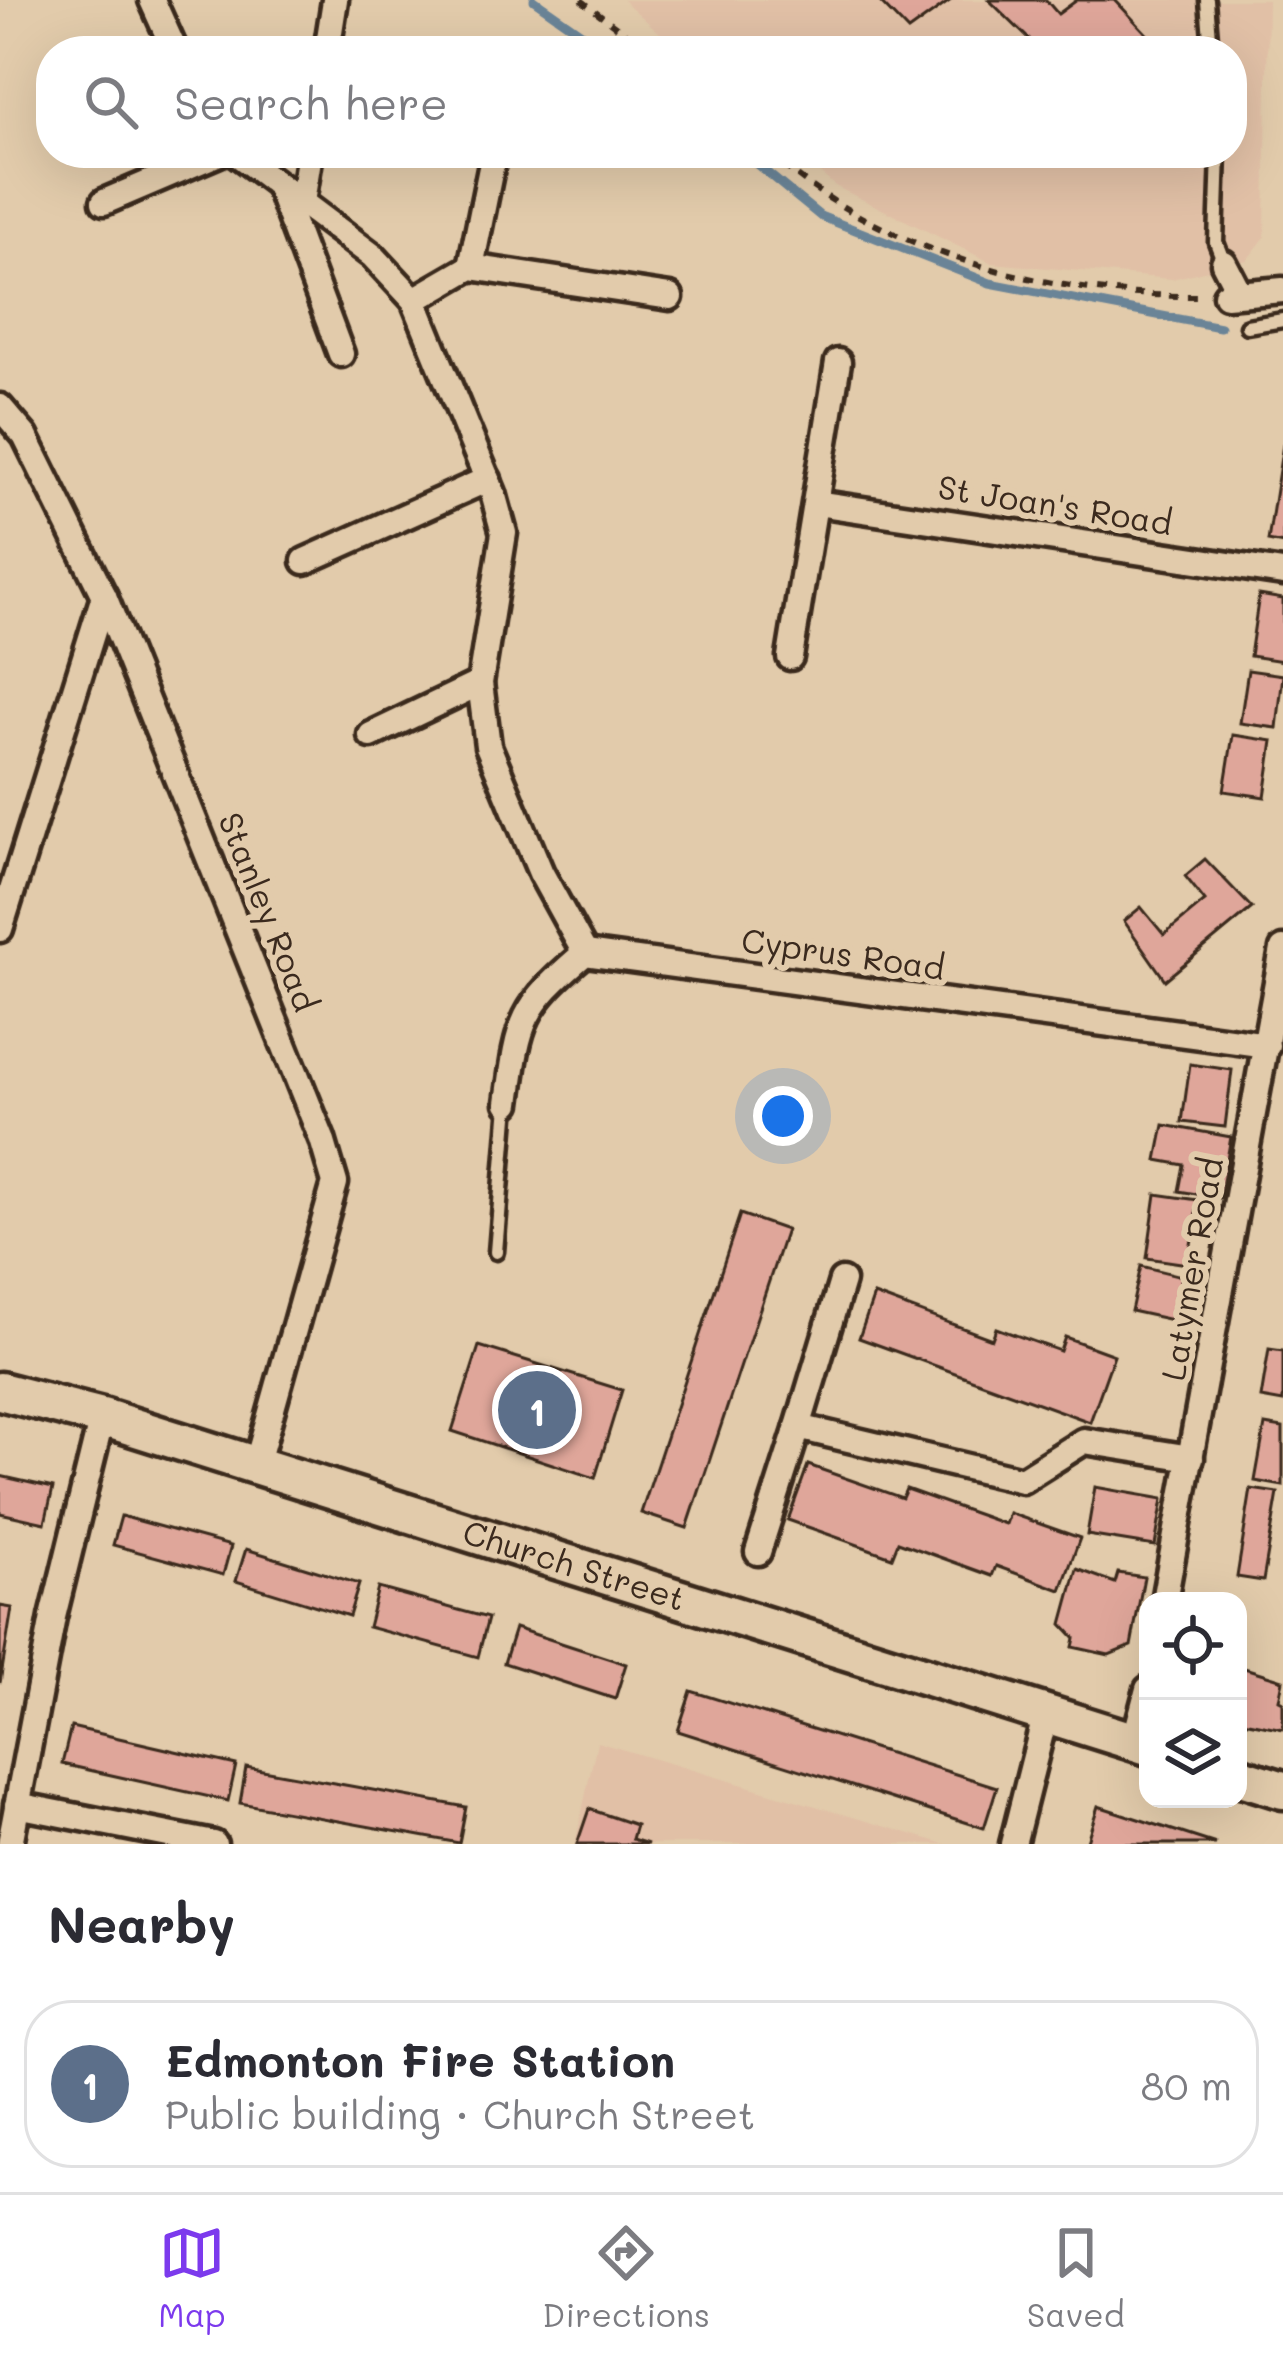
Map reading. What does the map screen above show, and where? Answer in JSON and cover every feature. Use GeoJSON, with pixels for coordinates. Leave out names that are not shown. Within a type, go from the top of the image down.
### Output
{"type":"FeatureCollection","features":[{"type":"Feature","properties":{"kind":"main road","name":"Church Street"},"geometry":{"type":"LineString","coordinates":[[0,1391],[102,1417],[1139,1743]]}},
{"type":"Feature","properties":{"kind":"main road"},"geometry":{"type":"LineString","coordinates":[[1247,1778],[1283,1790]]}},
{"type":"Feature","properties":{"kind":"street"},"geometry":{"type":"LineString","coordinates":[[152,0],[168,36]]}},
{"type":"Feature","properties":{"kind":"street"},"geometry":{"type":"LineString","coordinates":[[329,36],[335,0]]}},
{"type":"Feature","properties":{"kind":"street"},"geometry":{"type":"LineString","coordinates":[[104,202],[184,168]]}},
{"type":"Feature","properties":{"kind":"street"},"geometry":{"type":"LineString","coordinates":[[256,168],[373,256],[414,300],[488,479],[504,533],[480,683],[488,746],[541,873],[585,952],[530,1005],[517,1037],[508,1102]]}},
{"type":"Feature","properties":{"kind":"street"},"geometry":{"type":"LineString","coordinates":[[302,202],[308,168]]}},
{"type":"Feature","properties":{"kind":"street"},"geometry":{"type":"LineString","coordinates":[[471,267],[491,168]]}},
{"type":"Feature","properties":{"kind":"street"},"geometry":{"type":"LineString","coordinates":[[278,185],[340,354]]}},
{"type":"Feature","properties":{"kind":"street"},"geometry":{"type":"LineString","coordinates":[[1224,263],[1233,293],[1283,290]]}},
{"type":"Feature","properties":{"kind":"street"},"geometry":{"type":"LineString","coordinates":[[414,300],[471,267],[670,297]]}},
{"type":"Feature","properties":{"kind":"street"},"geometry":{"type":"LineString","coordinates":[[790,657],[838,362]]}},
{"type":"Feature","properties":{"kind":"street","name":"Stanley Road"},"geometry":{"type":"LineString","coordinates":[[0,407],[25,436],[104,596],[322,1139],[335,1183],[256,1466]]}},
{"type":"Feature","properties":{"kind":"street"},"geometry":{"type":"LineString","coordinates":[[305,561],[488,479]]}},
{"type":"Feature","properties":{"kind":"street","name":"St Joan's Road"},"geometry":{"type":"LineString","coordinates":[[816,503],[1283,573]]}},
{"type":"Feature","properties":{"kind":"street"},"geometry":{"type":"LineString","coordinates":[[0,929],[104,596]]}},
{"type":"Feature","properties":{"kind":"street"},"geometry":{"type":"LineString","coordinates":[[371,735],[480,683]]}},
{"type":"Feature","properties":{"kind":"street","name":"Latymer Road"},"geometry":{"type":"LineString","coordinates":[[1166,1592],[1283,949]]}},
{"type":"Feature","properties":{"kind":"street","name":"Cyprus Road"},"geometry":{"type":"LineString","coordinates":[[585,952],[1267,1045]]}},
{"type":"Feature","properties":{"kind":"street"},"geometry":{"type":"LineString","coordinates":[[758,1552],[842,1281]]}},
{"type":"Feature","properties":{"kind":"street"},"geometry":{"type":"LineString","coordinates":[[10,1844],[53,1617],[102,1417]]}},
{"type":"Feature","properties":{"kind":"street"},"geometry":{"type":"LineString","coordinates":[[798,1427],[1022,1480],[1084,1441],[1191,1458]]}},
{"type":"Feature","properties":{"kind":"street"},"geometry":{"type":"LineString","coordinates":[[1013,1844],[1046,1713]]}},
{"type":"Feature","properties":{"kind":"street"},"geometry":{"type":"LineString","coordinates":[[17,1805],[214,1844]]}},
{"type":"Feature","properties":{"kind":"lane"},"geometry":{"type":"LineString","coordinates":[[1207,0],[1210,36]]}},
{"type":"Feature","properties":{"kind":"lane"},"geometry":{"type":"LineString","coordinates":[[1218,168],[1216,242],[1224,263]]}},
{"type":"Feature","properties":{"kind":"lane"},"geometry":{"type":"LineString","coordinates":[[1246,326],[1283,320]]}},
{"type":"Feature","properties":{"kind":"lane"},"geometry":{"type":"LineString","coordinates":[[496,1252],[508,1102]]}},
{"type":"Feature","properties":{"kind":"path"},"geometry":{"type":"LineString","coordinates":[[581,0],[628,36]]}},
{"type":"Feature","properties":{"kind":"path"},"geometry":{"type":"LineString","coordinates":[[790,168],[878,227],[980,266],[1120,292],[1233,293]]}},
{"type":"Feature","properties":{"kind":"shaded area"},"geometry":{"type":"Polygon","coordinates":[[[623,0],[1268,0],[1265,237],[1247,260],[1172,279],[992,263],[835,186],[814,168],[1247,168],[1247,36],[663,36],[623,0]]]}},
{"type":"Feature","properties":{"kind":"shaded area"},"geometry":{"type":"Polygon","coordinates":[[[597,1742],[945,1844],[575,1844],[597,1742]]]}},
{"type":"Feature","properties":{"kind":"building"},"geometry":{"type":"Polygon","coordinates":[[[878,0],[951,0],[908,31],[878,0]]]}},
{"type":"Feature","properties":{"kind":"building"},"geometry":{"type":"Polygon","coordinates":[[[989,0],[1046,0],[1058,14],[1077,0],[1115,0],[1149,36],[1026,36],[989,0]]]}},
{"type":"Feature","properties":{"kind":"building"},"geometry":{"type":"Polygon","coordinates":[[[1283,444],[1283,544],[1268,541],[1283,444]]]}},
{"type":"Feature","properties":{"kind":"building"},"geometry":{"type":"Polygon","coordinates":[[[1259,595],[1283,599],[1283,661],[1250,656],[1259,595]]]}},
{"type":"Feature","properties":{"kind":"building"},"geometry":{"type":"Polygon","coordinates":[[[1248,670],[1283,675],[1277,728],[1240,723],[1248,670]]]}},
{"type":"Feature","properties":{"kind":"building"},"geometry":{"type":"Polygon","coordinates":[[[1233,735],[1273,741],[1265,797],[1224,791],[1233,735]]]}},
{"type":"Feature","properties":{"kind":"building"},"geometry":{"type":"Polygon","coordinates":[[[1205,859],[1252,908],[1165,980],[1124,921],[1141,907],[1164,935],[1205,901],[1185,876],[1205,859]]]}},
{"type":"Feature","properties":{"kind":"building"},"geometry":{"type":"Polygon","coordinates":[[[1190,1064],[1232,1070],[1225,1127],[1182,1122],[1190,1064]]]}},
{"type":"Feature","properties":{"kind":"building"},"geometry":{"type":"Polygon","coordinates":[[[1164,1125],[1231,1137],[1220,1198],[1179,1191],[1184,1165],[1157,1160],[1164,1125]]]}},
{"type":"Feature","properties":{"kind":"building"},"geometry":{"type":"Polygon","coordinates":[[[1156,1194],[1198,1200],[1188,1264],[1147,1258],[1156,1194]]]}},
{"type":"Feature","properties":{"kind":"building"},"geometry":{"type":"Polygon","coordinates":[[[740,1214],[786,1230],[687,1528],[641,1513],[740,1214]]]}},
{"type":"Feature","properties":{"kind":"building"},"geometry":{"type":"Polygon","coordinates":[[[1141,1266],[1182,1276],[1172,1320],[1131,1311],[1141,1266]]]}},
{"type":"Feature","properties":{"kind":"building"},"geometry":{"type":"Polygon","coordinates":[[[874,1295],[992,1339],[996,1328],[1060,1351],[1065,1337],[1114,1355],[1090,1422],[859,1338],[874,1295]]]}},
{"type":"Feature","properties":{"kind":"building"},"geometry":{"type":"Polygon","coordinates":[[[479,1346],[622,1390],[595,1478],[452,1431],[479,1346]]]}},
{"type":"Feature","properties":{"kind":"building"},"geometry":{"type":"Polygon","coordinates":[[[1269,1349],[1283,1351],[1283,1402],[1261,1398],[1269,1349]]]}},
{"type":"Feature","properties":{"kind":"building"},"geometry":{"type":"Polygon","coordinates":[[[1265,1425],[1283,1428],[1283,1486],[1255,1481],[1265,1425]]]}},
{"type":"Feature","properties":{"kind":"building"},"geometry":{"type":"Polygon","coordinates":[[[808,1465],[902,1498],[906,1489],[1005,1524],[1009,1513],[1080,1538],[1061,1590],[996,1566],[992,1576],[898,1542],[892,1557],[788,1520],[808,1465]]]}},
{"type":"Feature","properties":{"kind":"building"},"geometry":{"type":"Polygon","coordinates":[[[0,1476],[53,1488],[45,1523],[0,1513],[0,1476]]]}},
{"type":"Feature","properties":{"kind":"building"},"geometry":{"type":"Polygon","coordinates":[[[1095,1487],[1163,1499],[1155,1546],[1087,1535],[1095,1487]]]}},
{"type":"Feature","properties":{"kind":"building"},"geometry":{"type":"Polygon","coordinates":[[[1251,1489],[1278,1493],[1263,1581],[1237,1577],[1251,1489]]]}},
{"type":"Feature","properties":{"kind":"building"},"geometry":{"type":"Polygon","coordinates":[[[121,1516],[231,1546],[223,1575],[113,1545],[121,1516]]]}},
{"type":"Feature","properties":{"kind":"building"},"geometry":{"type":"Polygon","coordinates":[[[246,1549],[359,1584],[349,1616],[236,1581],[246,1549]]]}},
{"type":"Feature","properties":{"kind":"building"},"geometry":{"type":"Polygon","coordinates":[[[1077,1569],[1115,1583],[1118,1573],[1144,1577],[1131,1646],[1109,1655],[1073,1647],[1075,1638],[1062,1624],[1077,1569]]]}},
{"type":"Feature","properties":{"kind":"building"},"geometry":{"type":"Polygon","coordinates":[[[378,1588],[488,1618],[478,1657],[368,1627],[378,1588]]]}},
{"type":"Feature","properties":{"kind":"building"},"geometry":{"type":"Polygon","coordinates":[[[0,1606],[12,1608],[0,1683],[0,1606]]]}},
{"type":"Feature","properties":{"kind":"building"},"geometry":{"type":"Polygon","coordinates":[[[515,1628],[626,1664],[615,1699],[504,1663],[515,1628]]]}},
{"type":"Feature","properties":{"kind":"building"},"geometry":{"type":"Polygon","coordinates":[[[1247,1669],[1283,1680],[1279,1700],[1283,1702],[1283,1729],[1247,1722],[1247,1669]]]}},
{"type":"Feature","properties":{"kind":"building"},"geometry":{"type":"Polygon","coordinates":[[[691,1691],[997,1787],[984,1828],[678,1731],[691,1691]]]}},
{"type":"Feature","properties":{"kind":"building"},"geometry":{"type":"Polygon","coordinates":[[[71,1727],[236,1765],[228,1801],[62,1764],[71,1727]]]}},
{"type":"Feature","properties":{"kind":"building"},"geometry":{"type":"Polygon","coordinates":[[[246,1767],[466,1807],[459,1843],[240,1803],[246,1767]]]}},
{"type":"Feature","properties":{"kind":"building"},"geometry":{"type":"Polygon","coordinates":[[[1098,1806],[1216,1844],[1086,1844],[1098,1806]]]}},
{"type":"Feature","properties":{"kind":"building"},"geometry":{"type":"Polygon","coordinates":[[[589,1809],[636,1825],[632,1839],[648,1844],[577,1844],[589,1809]]]}},
{"type":"Feature","properties":{"kind":"waterway"},"geometry":{"type":"LineString","coordinates":[[534,0],[586,36]]}},
{"type":"Feature","properties":{"kind":"waterway"},"geometry":{"type":"LineString","coordinates":[[761,168],[820,216],[990,283],[1220,327]]}},
{"type":"Feature","properties":{"kind":"place","name":"Edmonton Fire Station"},"geometry":{"type":"Point","coordinates":[537,1410]}}]}
